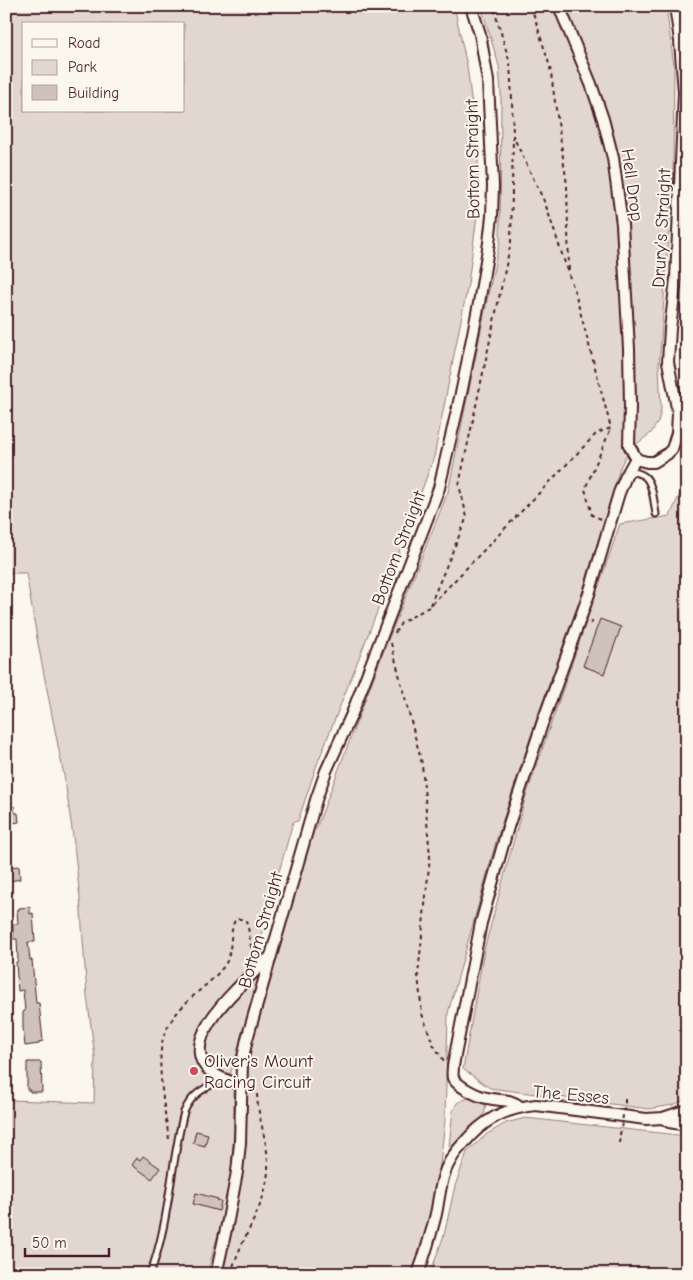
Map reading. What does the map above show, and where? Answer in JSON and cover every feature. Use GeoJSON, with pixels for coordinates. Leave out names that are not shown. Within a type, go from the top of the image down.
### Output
{"type":"FeatureCollection","features":[{"type":"Feature","properties":{"kind":"street","name":"Bottom Straight"},"geometry":{"type":"LineString","coordinates":[[215,1274],[237,1172],[240,1143],[242,1062],[270,956],[326,771],[351,716],[440,488],[462,389],[479,303],[492,216],[493,186],[488,81],[480,34],[471,6]]}},
{"type":"Feature","properties":{"kind":"street","name":"Hell Drop"},"geometry":{"type":"LineString","coordinates":[[559,6],[594,93],[614,158],[622,224],[629,349],[629,445],[636,458]]}},
{"type":"Feature","properties":{"kind":"street","name":"Drury's Straight"},"geometry":{"type":"LineString","coordinates":[[636,458],[647,462],[654,462],[667,454],[675,442],[679,423],[668,362],[676,279],[684,92],[675,6]]}},
{"type":"Feature","properties":{"kind":"street"},"geometry":{"type":"LineString","coordinates":[[521,1107],[509,1100],[486,1098],[458,1084],[453,1076],[455,1057],[481,923],[508,827],[542,724],[589,594],[619,494],[636,458]]}},
{"type":"Feature","properties":{"kind":"street"},"geometry":{"type":"LineString","coordinates":[[241,1085],[216,1076],[211,1072],[202,1060],[201,1037],[206,1026],[224,1002],[270,956]]}},
{"type":"Feature","properties":{"kind":"street"},"geometry":{"type":"LineString","coordinates":[[486,1098],[490,1108],[489,1120]]}},
{"type":"Feature","properties":{"kind":"street","name":"The Esses"},"geometry":{"type":"LineString","coordinates":[[418,1274],[432,1231],[446,1169],[461,1146],[489,1120],[521,1107],[536,1105],[646,1119],[664,1118],[687,1110]]}},
{"type":"Feature","properties":{"kind":"street"},"geometry":{"type":"LineString","coordinates":[[664,1118],[686,1130]]}},
{"type":"Feature","properties":{"kind":"lane"},"geometry":{"type":"LineString","coordinates":[[629,471],[641,474],[647,479],[656,514]]}},
{"type":"Feature","properties":{"kind":"lane"},"geometry":{"type":"LineString","coordinates":[[150,1274],[155,1261],[168,1206],[184,1112],[188,1103],[202,1089],[224,1079]]}},
{"type":"Feature","properties":{"kind":"path"},"geometry":{"type":"LineString","coordinates":[[530,6],[550,67],[567,184],[569,276]]}},
{"type":"Feature","properties":{"kind":"path"},"geometry":{"type":"LineString","coordinates":[[513,136],[545,203],[578,306],[611,428],[586,489],[592,515]]}},
{"type":"Feature","properties":{"kind":"path"},"geometry":{"type":"LineString","coordinates":[[394,636],[400,623],[429,607],[597,433],[611,428]]}},
{"type":"Feature","properties":{"kind":"path"},"geometry":{"type":"LineString","coordinates":[[381,638],[391,642],[422,764],[430,856],[418,975],[422,1014],[433,1044],[453,1076]]}},
{"type":"Feature","properties":{"kind":"path"},"geometry":{"type":"LineString","coordinates":[[169,1141],[161,1074],[161,1052],[164,1038],[179,1010],[225,964],[229,957],[233,924],[238,918],[243,919],[248,924],[251,952],[256,970]]}},
{"type":"Feature","properties":{"kind":"path"},"geometry":{"type":"LineString","coordinates":[[231,1274],[242,1243],[256,1216],[268,1176],[267,1154],[257,1092]]}},
{"type":"Feature","properties":{"kind":"path"},"geometry":{"type":"LineString","coordinates":[[619,1143],[625,1097]]}},
{"type":"Feature","properties":{"kind":"path"},"geometry":{"type":"LineString","coordinates":[[682,1153],[686,1130]]}},
{"type":"Feature","properties":{"kind":"green space"},"geometry":{"type":"Polygon","coordinates":[[[6,6],[454,6],[467,66],[478,153],[478,208],[468,284],[434,457],[377,612],[316,767],[298,821],[293,822],[258,946],[260,949],[256,953],[262,972],[230,1075],[234,1090],[231,1171],[224,1213],[207,1274],[6,1274],[10,1100],[94,1103],[95,1057],[87,996],[80,898],[73,836],[65,781],[26,573],[6,573],[6,6]]]}},
{"type":"Feature","properties":{"kind":"green space"},"geometry":{"type":"Polygon","coordinates":[[[481,6],[666,6],[674,67],[673,174],[659,366],[661,409],[658,422],[651,433],[634,446],[621,465],[582,593],[537,718],[497,838],[448,1013],[445,1120],[440,1165],[425,1240],[412,1274],[220,1274],[238,1200],[243,1166],[248,1069],[255,1027],[311,829],[316,829],[386,645],[448,492],[500,241],[501,94],[499,66],[481,6]]]}},
{"type":"Feature","properties":{"kind":"green space"},"geometry":{"type":"Polygon","coordinates":[[[687,235],[687,343],[680,318],[687,235]]]}},
{"type":"Feature","properties":{"kind":"green space"},"geometry":{"type":"Polygon","coordinates":[[[687,478],[687,1099],[673,1105],[649,1109],[490,1088],[463,1069],[484,950],[525,799],[620,524],[670,516],[687,478]]]}},
{"type":"Feature","properties":{"kind":"green space"},"geometry":{"type":"Polygon","coordinates":[[[473,1098],[481,1101],[485,1105],[485,1111],[471,1131],[451,1149],[449,1146],[453,1110],[457,1103],[473,1098]]]}},
{"type":"Feature","properties":{"kind":"green space"},"geometry":{"type":"Polygon","coordinates":[[[525,1118],[687,1136],[687,1274],[430,1274],[444,1235],[455,1186],[467,1152],[487,1134],[506,1123],[525,1118]]]}},
{"type":"Feature","properties":{"kind":"building"},"geometry":{"type":"Polygon","coordinates":[[[600,619],[621,627],[604,674],[583,666],[600,619]]]}},
{"type":"Feature","properties":{"kind":"building"},"geometry":{"type":"Polygon","coordinates":[[[14,806],[15,813],[18,813],[19,822],[6,824],[6,808],[14,806]]]}},
{"type":"Feature","properties":{"kind":"building"},"geometry":{"type":"Polygon","coordinates":[[[19,866],[20,879],[10,881],[8,867],[19,866]]]}},
{"type":"Feature","properties":{"kind":"building"},"geometry":{"type":"Polygon","coordinates":[[[30,907],[30,914],[33,913],[35,942],[28,942],[30,960],[32,960],[36,1003],[39,1003],[43,1041],[39,1042],[39,1044],[25,1046],[23,990],[18,991],[17,939],[13,939],[13,924],[18,924],[17,910],[19,908],[30,907]]]}},
{"type":"Feature","properties":{"kind":"building"},"geometry":{"type":"Polygon","coordinates":[[[27,1062],[41,1062],[42,1092],[30,1092],[30,1090],[27,1090],[27,1062]]]}},
{"type":"Feature","properties":{"kind":"building"},"geometry":{"type":"Polygon","coordinates":[[[196,1131],[208,1134],[205,1146],[193,1143],[196,1131]]]}},
{"type":"Feature","properties":{"kind":"building"},"geometry":{"type":"Polygon","coordinates":[[[143,1156],[160,1168],[152,1179],[132,1165],[137,1158],[140,1160],[143,1156]]]}},
{"type":"Feature","properties":{"kind":"building"},"geometry":{"type":"Polygon","coordinates":[[[196,1193],[221,1201],[219,1211],[193,1204],[196,1193]]]}},
{"type":"Feature","properties":{"kind":"place","name":"Oliver's Mount Racing Circuit"},"geometry":{"type":"Point","coordinates":[194,1071]}}]}
